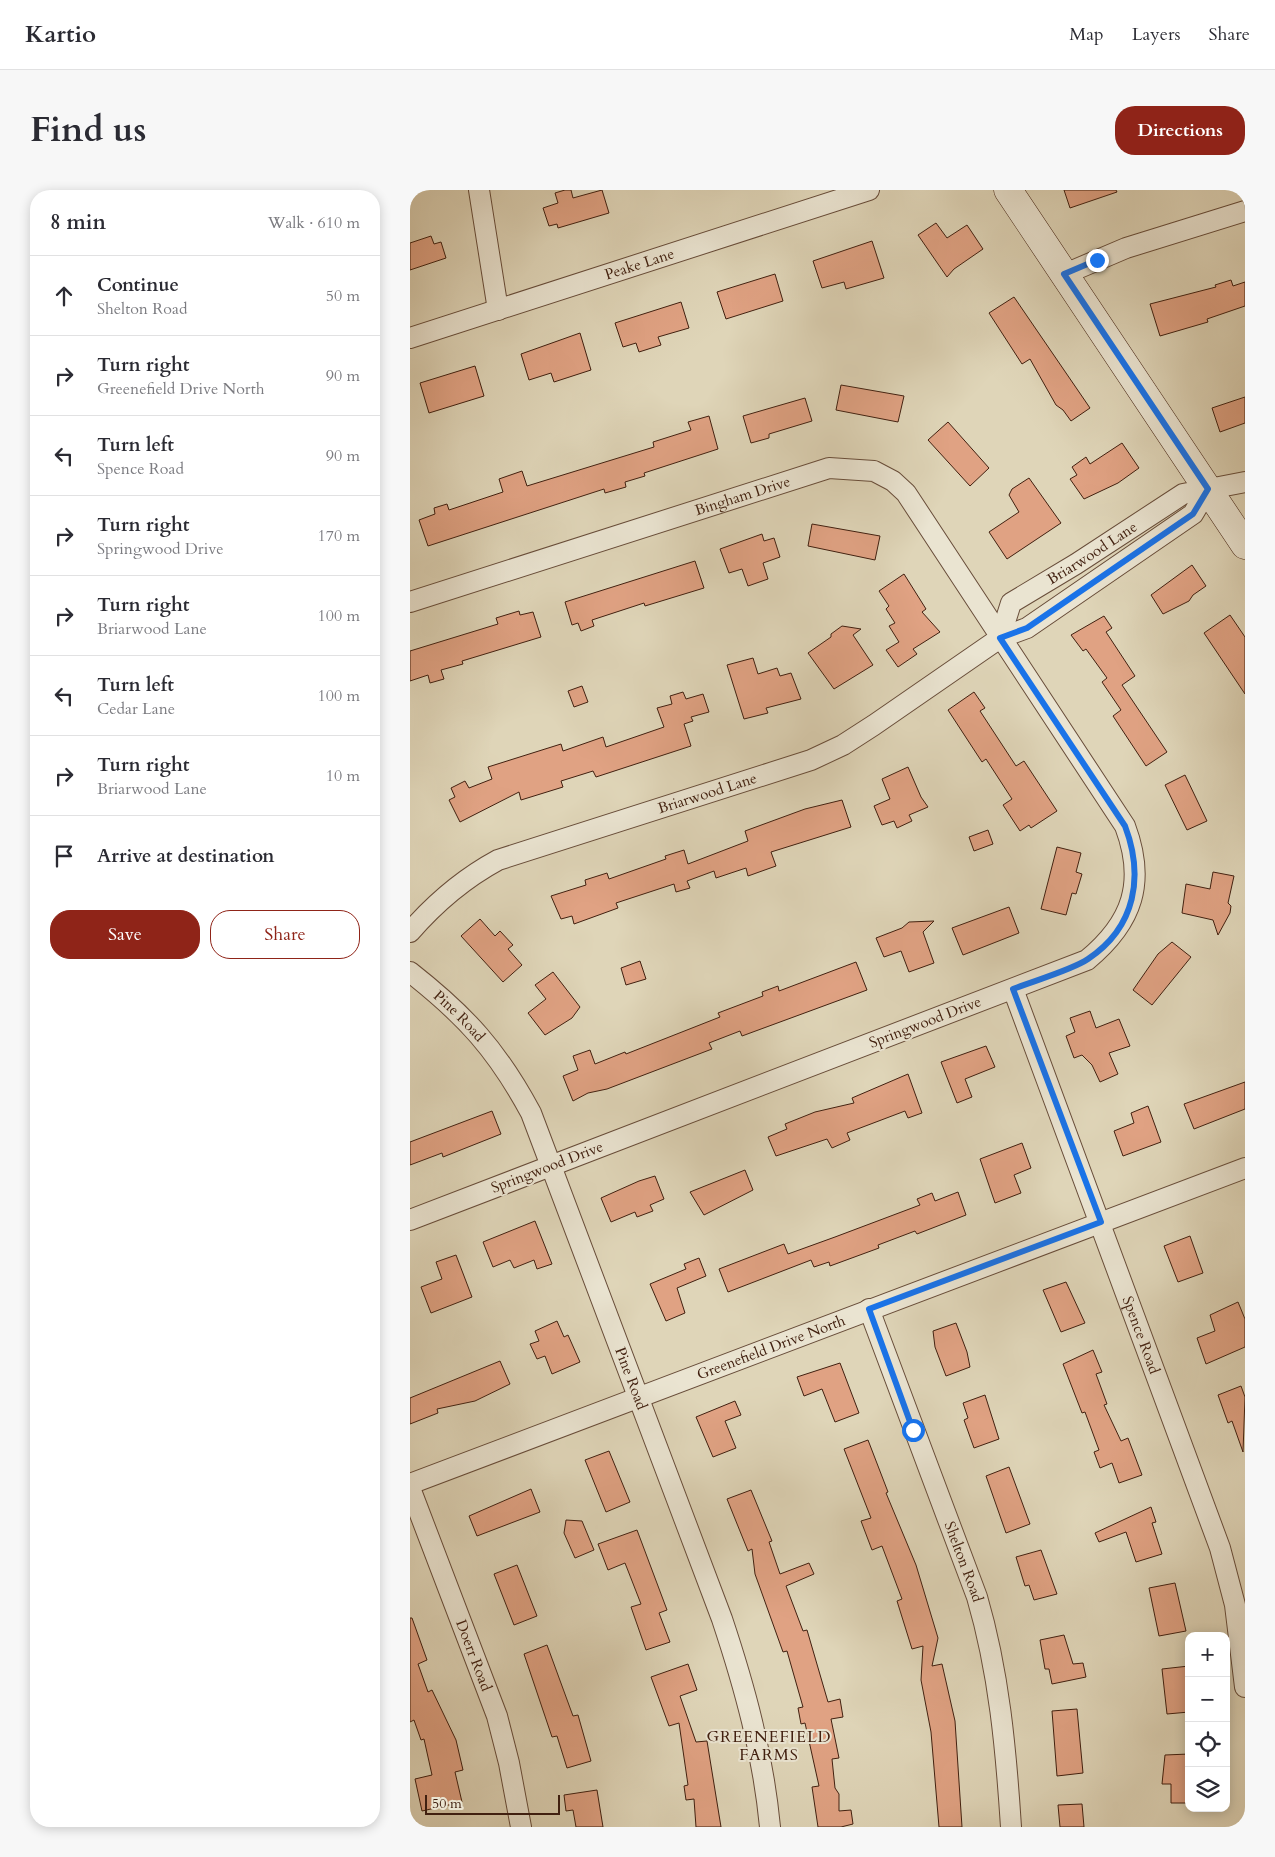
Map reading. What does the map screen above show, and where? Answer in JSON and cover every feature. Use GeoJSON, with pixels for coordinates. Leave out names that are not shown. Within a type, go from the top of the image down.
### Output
{"type":"FeatureCollection","features":[{"type":"Feature","properties":{"kind":"main road"},"geometry":{"type":"LineString","coordinates":[[1008,190],[1245,545]]}},
{"type":"Feature","properties":{"kind":"street"},"geometry":{"type":"LineString","coordinates":[[479,190],[498,310]]}},
{"type":"Feature","properties":{"kind":"street","name":"Peake Lane"},"geometry":{"type":"LineString","coordinates":[[410,338],[869,190]]}},
{"type":"Feature","properties":{"kind":"street"},"geometry":{"type":"LineString","coordinates":[[1064,274],[1126,248],[1245,211]]}},
{"type":"Feature","properties":{"kind":"street","name":"Bingham Drive"},"geometry":{"type":"LineString","coordinates":[[410,602],[829,468],[853,468],[874,471],[893,481],[906,493],[1000,638]]}},
{"type":"Feature","properties":{"kind":"street","name":"Briarwood Lane"},"geometry":{"type":"LineString","coordinates":[[1000,638],[1011,603],[1076,564],[1183,494],[1245,482]]}},
{"type":"Feature","properties":{"kind":"street","name":"Briarwood Lane"},"geometry":{"type":"LineString","coordinates":[[410,932],[452,888],[472,874],[498,860],[810,760],[843,745],[1000,638],[1027,628],[1193,514],[1208,489]]}},
{"type":"Feature","properties":{"kind":"street","name":"Springwood Drive"},"geometry":{"type":"LineString","coordinates":[[410,1220],[1087,960],[1107,944],[1120,927],[1129,908],[1135,888],[1136,866],[1132,845],[1125,826],[1000,638]]}},
{"type":"Feature","properties":{"kind":"street","name":"Pine Road"},"geometry":{"type":"LineString","coordinates":[[410,972],[450,1003],[491,1048],[513,1079],[530,1113],[722,1618],[745,1690],[761,1757],[770,1827]]}},
{"type":"Feature","properties":{"kind":"street","name":"Spence Road"},"geometry":{"type":"LineString","coordinates":[[1013,989],[1101,1222],[1220,1548],[1235,1605],[1245,1687]]}},
{"type":"Feature","properties":{"kind":"street","name":"Greenefield Drive North"},"geometry":{"type":"LineString","coordinates":[[410,1484],[638,1396],[1245,1168]]}},
{"type":"Feature","properties":{"kind":"street","name":"Shelton Road"},"geometry":{"type":"LineString","coordinates":[[869,1309],[977,1597],[987,1632],[1006,1742],[1012,1827]]}},
{"type":"Feature","properties":{"kind":"street","name":"Doerr Road"},"geometry":{"type":"LineString","coordinates":[[410,1488],[497,1716],[510,1763],[521,1827]]}},
{"type":"Feature","properties":{"kind":"building"},"geometry":{"type":"Polygon","coordinates":[[[571,190],[573,198],[602,190],[609,213],[558,228],[557,224],[549,226],[543,208],[558,203],[555,193],[571,190]]]}},
{"type":"Feature","properties":{"kind":"building"},"geometry":{"type":"Polygon","coordinates":[[[1064,190],[1116,190],[1117,192],[1070,208],[1064,190]]]}},
{"type":"Feature","properties":{"kind":"building"},"geometry":{"type":"Polygon","coordinates":[[[936,223],[947,238],[967,225],[983,249],[954,269],[947,277],[918,235],[936,223]]]}},
{"type":"Feature","properties":{"kind":"building"},"geometry":{"type":"Polygon","coordinates":[[[431,236],[434,244],[441,242],[446,258],[410,270],[410,243],[431,236]]]}},
{"type":"Feature","properties":{"kind":"building"},"geometry":{"type":"Polygon","coordinates":[[[872,241],[884,278],[846,289],[844,282],[822,288],[813,261],[872,241]]]}},
{"type":"Feature","properties":{"kind":"building"},"geometry":{"type":"Polygon","coordinates":[[[775,274],[783,301],[726,319],[717,292],[775,274]]]}},
{"type":"Feature","properties":{"kind":"building"},"geometry":{"type":"Polygon","coordinates":[[[1231,280],[1233,286],[1245,282],[1245,306],[1207,319],[1208,322],[1160,336],[1150,304],[1216,287],[1215,285],[1231,280]]]}},
{"type":"Feature","properties":{"kind":"building"},"geometry":{"type":"Polygon","coordinates":[[[1014,297],[1090,408],[1071,421],[1063,410],[1056,405],[1030,359],[1022,364],[989,313],[1014,297]]]}},
{"type":"Feature","properties":{"kind":"building"},"geometry":{"type":"Polygon","coordinates":[[[681,302],[689,328],[658,337],[661,345],[639,352],[636,343],[623,347],[615,323],[681,302]]]}},
{"type":"Feature","properties":{"kind":"building"},"geometry":{"type":"Polygon","coordinates":[[[580,333],[591,370],[554,382],[551,373],[529,380],[521,354],[580,333]]]}},
{"type":"Feature","properties":{"kind":"building"},"geometry":{"type":"Polygon","coordinates":[[[475,366],[484,396],[429,413],[420,383],[475,366]]]}},
{"type":"Feature","properties":{"kind":"building"},"geometry":{"type":"Polygon","coordinates":[[[841,385],[904,396],[898,422],[836,410],[841,385]]]}},
{"type":"Feature","properties":{"kind":"building"},"geometry":{"type":"Polygon","coordinates":[[[1245,397],[1245,423],[1220,432],[1212,408],[1245,397]]]}},
{"type":"Feature","properties":{"kind":"building"},"geometry":{"type":"Polygon","coordinates":[[[805,398],[812,421],[769,434],[769,438],[751,443],[743,416],[805,398]]]}},
{"type":"Feature","properties":{"kind":"building"},"geometry":{"type":"Polygon","coordinates":[[[709,416],[718,449],[644,473],[645,476],[625,482],[626,487],[605,493],[604,489],[428,546],[419,520],[435,514],[434,508],[447,504],[449,510],[503,492],[499,479],[522,471],[527,486],[654,447],[653,442],[691,430],[688,422],[709,416]]]}},
{"type":"Feature","properties":{"kind":"building"},"geometry":{"type":"Polygon","coordinates":[[[948,422],[989,468],[970,486],[928,440],[948,422]]]}},
{"type":"Feature","properties":{"kind":"building"},"geometry":{"type":"Polygon","coordinates":[[[1122,443],[1139,468],[1118,483],[1084,499],[1070,479],[1077,475],[1072,467],[1086,457],[1090,464],[1122,443]]]}},
{"type":"Feature","properties":{"kind":"building"},"geometry":{"type":"Polygon","coordinates":[[[1029,478],[1061,523],[1007,559],[989,532],[1019,512],[1009,495],[1012,489],[1029,478]]]}},
{"type":"Feature","properties":{"kind":"building"},"geometry":{"type":"Polygon","coordinates":[[[812,524],[880,536],[875,560],[808,546],[812,524]]]}},
{"type":"Feature","properties":{"kind":"building"},"geometry":{"type":"Polygon","coordinates":[[[762,534],[764,541],[774,538],[780,557],[763,563],[768,579],[748,586],[742,569],[729,573],[720,549],[762,534]]]}},
{"type":"Feature","properties":{"kind":"building"},"geometry":{"type":"Polygon","coordinates":[[[695,561],[704,588],[645,606],[644,603],[592,620],[594,626],[581,631],[578,623],[572,625],[565,602],[695,561]]]}},
{"type":"Feature","properties":{"kind":"building"},"geometry":{"type":"Polygon","coordinates":[[[1192,565],[1206,586],[1193,595],[1189,601],[1163,614],[1151,595],[1192,565]]]}},
{"type":"Feature","properties":{"kind":"building"},"geometry":{"type":"Polygon","coordinates":[[[904,574],[926,609],[922,612],[940,632],[913,649],[917,654],[898,667],[886,650],[899,642],[889,626],[895,623],[886,609],[889,606],[879,591],[904,574]]]}},
{"type":"Feature","properties":{"kind":"building"},"geometry":{"type":"Polygon","coordinates":[[[519,611],[520,615],[533,612],[541,637],[462,661],[463,664],[441,670],[444,679],[430,683],[428,675],[410,681],[410,651],[498,624],[496,618],[519,611]]]}},
{"type":"Feature","properties":{"kind":"building"},"geometry":{"type":"Polygon","coordinates":[[[1230,615],[1245,637],[1245,694],[1204,633],[1230,615]]]}},
{"type":"Feature","properties":{"kind":"building"},"geometry":{"type":"Polygon","coordinates":[[[1104,616],[1112,628],[1106,632],[1135,676],[1122,685],[1167,752],[1146,766],[1113,716],[1121,710],[1102,682],[1107,678],[1086,649],[1083,651],[1071,635],[1104,616]]]}},
{"type":"Feature","properties":{"kind":"building"},"geometry":{"type":"Polygon","coordinates":[[[842,626],[861,629],[853,635],[873,665],[834,689],[808,653],[831,637],[831,634],[842,626]]]}},
{"type":"Feature","properties":{"kind":"building"},"geometry":{"type":"Polygon","coordinates":[[[753,658],[758,674],[777,668],[780,676],[791,673],[801,699],[766,708],[768,713],[744,719],[727,665],[753,658]]]}},
{"type":"Feature","properties":{"kind":"building"},"geometry":{"type":"Polygon","coordinates":[[[582,686],[588,702],[574,707],[568,691],[582,686]]]}},
{"type":"Feature","properties":{"kind":"building"},"geometry":{"type":"Polygon","coordinates":[[[683,692],[686,699],[703,694],[709,712],[691,717],[693,721],[684,724],[691,746],[596,777],[593,771],[561,781],[563,787],[521,800],[519,792],[460,822],[449,800],[455,797],[451,788],[465,781],[469,788],[492,779],[488,767],[561,744],[563,751],[603,737],[606,747],[664,727],[657,708],[672,704],[670,696],[683,692]]]}},
{"type":"Feature","properties":{"kind":"building"},"geometry":{"type":"Polygon","coordinates":[[[974,692],[985,708],[980,711],[1016,766],[1024,761],[1057,811],[1031,828],[1029,825],[1020,831],[1003,805],[1012,799],[986,759],[982,762],[948,710],[974,692]]]}},
{"type":"Feature","properties":{"kind":"building"},"geometry":{"type":"Polygon","coordinates":[[[908,767],[921,797],[928,807],[909,815],[912,821],[897,828],[894,821],[882,825],[874,806],[890,799],[882,779],[908,767]]]}},
{"type":"Feature","properties":{"kind":"building"},"geometry":{"type":"Polygon","coordinates":[[[1185,775],[1207,821],[1187,830],[1165,785],[1185,775]]]}},
{"type":"Feature","properties":{"kind":"building"},"geometry":{"type":"Polygon","coordinates":[[[842,800],[851,827],[771,852],[776,866],[748,876],[746,868],[716,878],[714,871],[687,881],[690,888],[676,892],[674,884],[616,903],[618,908],[574,924],[572,916],[561,919],[551,896],[586,885],[585,880],[607,873],[609,879],[666,859],[665,856],[684,850],[688,864],[748,841],[745,831],[805,809],[842,800]]]}},
{"type":"Feature","properties":{"kind":"building"},"geometry":{"type":"Polygon","coordinates":[[[988,830],[993,844],[974,851],[969,837],[988,830]]]}},
{"type":"Feature","properties":{"kind":"building"},"geometry":{"type":"Polygon","coordinates":[[[1057,847],[1081,853],[1076,872],[1082,874],[1076,894],[1072,893],[1066,915],[1041,909],[1057,847]]]}},
{"type":"Feature","properties":{"kind":"building"},"geometry":{"type":"Polygon","coordinates":[[[1213,872],[1234,876],[1228,903],[1231,906],[1230,913],[1218,935],[1213,920],[1182,913],[1186,884],[1210,889],[1213,872]]]}},
{"type":"Feature","properties":{"kind":"building"},"geometry":{"type":"Polygon","coordinates":[[[1009,907],[1019,933],[963,955],[952,928],[1009,907]]]}},
{"type":"Feature","properties":{"kind":"building"},"geometry":{"type":"Polygon","coordinates":[[[480,919],[495,936],[500,931],[513,945],[508,949],[522,965],[503,982],[461,936],[480,919]]]}},
{"type":"Feature","properties":{"kind":"building"},"geometry":{"type":"Polygon","coordinates":[[[934,921],[923,932],[934,963],[909,972],[901,951],[884,957],[876,938],[902,928],[909,922],[934,921]]]}},
{"type":"Feature","properties":{"kind":"building"},"geometry":{"type":"Polygon","coordinates":[[[1172,942],[1191,957],[1152,1005],[1133,990],[1158,954],[1172,942]]]}},
{"type":"Feature","properties":{"kind":"building"},"geometry":{"type":"Polygon","coordinates":[[[640,961],[646,979],[626,985],[621,968],[640,961]]]}},
{"type":"Feature","properties":{"kind":"building"},"geometry":{"type":"Polygon","coordinates":[[[856,962],[867,990],[742,1036],[740,1031],[709,1043],[712,1049],[607,1089],[588,1093],[573,1101],[563,1076],[578,1070],[573,1056],[590,1050],[595,1064],[625,1052],[626,1054],[720,1017],[718,1013],[763,996],[762,992],[778,986],[779,991],[856,962]]]}},
{"type":"Feature","properties":{"kind":"building"},"geometry":{"type":"Polygon","coordinates":[[[553,972],[580,1007],[572,1018],[545,1035],[528,1013],[546,999],[535,985],[553,972]]]}},
{"type":"Feature","properties":{"kind":"building"},"geometry":{"type":"Polygon","coordinates":[[[1090,1011],[1096,1028],[1119,1019],[1130,1046],[1109,1053],[1118,1074],[1100,1082],[1092,1065],[1082,1055],[1074,1058],[1066,1036],[1075,1032],[1070,1018],[1090,1011]]]}},
{"type":"Feature","properties":{"kind":"building"},"geometry":{"type":"Polygon","coordinates":[[[986,1046],[995,1067],[965,1079],[972,1097],[957,1103],[941,1062],[986,1046]]]}},
{"type":"Feature","properties":{"kind":"building"},"geometry":{"type":"Polygon","coordinates":[[[908,1074],[922,1113],[908,1118],[905,1111],[847,1133],[850,1140],[832,1148],[827,1139],[776,1156],[768,1137],[787,1129],[785,1124],[815,1112],[854,1103],[852,1098],[908,1074]]]}},
{"type":"Feature","properties":{"kind":"building"},"geometry":{"type":"Polygon","coordinates":[[[1245,1082],[1245,1109],[1194,1129],[1184,1104],[1245,1082]]]}},
{"type":"Feature","properties":{"kind":"building"},"geometry":{"type":"Polygon","coordinates":[[[1148,1106],[1161,1142],[1123,1156],[1114,1131],[1134,1123],[1131,1113],[1148,1106]]]}},
{"type":"Feature","properties":{"kind":"building"},"geometry":{"type":"Polygon","coordinates":[[[492,1111],[501,1134],[443,1157],[442,1153],[410,1165],[410,1142],[492,1111]]]}},
{"type":"Feature","properties":{"kind":"building"},"geometry":{"type":"Polygon","coordinates":[[[1022,1143],[1031,1168],[1014,1175],[1021,1193],[995,1203],[980,1159],[1022,1143]]]}},
{"type":"Feature","properties":{"kind":"building"},"geometry":{"type":"Polygon","coordinates":[[[745,1170],[753,1190],[704,1215],[690,1192],[745,1170]]]}},
{"type":"Feature","properties":{"kind":"building"},"geometry":{"type":"Polygon","coordinates":[[[655,1176],[664,1199],[650,1205],[653,1211],[637,1217],[635,1212],[611,1222],[601,1198],[655,1176]]]}},
{"type":"Feature","properties":{"kind":"building"},"geometry":{"type":"Polygon","coordinates":[[[958,1192],[966,1215],[917,1234],[915,1231],[878,1245],[879,1248],[830,1266],[829,1262],[814,1267],[811,1260],[728,1292],[719,1269],[784,1244],[788,1254],[920,1205],[917,1199],[932,1193],[935,1201],[958,1192]]]}},
{"type":"Feature","properties":{"kind":"building"},"geometry":{"type":"Polygon","coordinates":[[[535,1221],[552,1264],[537,1269],[534,1260],[514,1268],[510,1260],[493,1267],[483,1242],[535,1221]]]}},
{"type":"Feature","properties":{"kind":"building"},"geometry":{"type":"Polygon","coordinates":[[[1190,1236],[1203,1273],[1178,1282],[1164,1246],[1190,1236]]]}},
{"type":"Feature","properties":{"kind":"building"},"geometry":{"type":"Polygon","coordinates":[[[456,1255],[472,1297],[431,1313],[421,1287],[442,1279],[436,1262],[456,1255]]]}},
{"type":"Feature","properties":{"kind":"building"},"geometry":{"type":"Polygon","coordinates":[[[699,1258],[706,1276],[677,1288],[685,1313],[666,1321],[650,1284],[686,1269],[684,1264],[699,1258]]]}},
{"type":"Feature","properties":{"kind":"building"},"geometry":{"type":"Polygon","coordinates":[[[1066,1282],[1085,1323],[1061,1332],[1043,1290],[1066,1282]]]}},
{"type":"Feature","properties":{"kind":"building"},"geometry":{"type":"Polygon","coordinates":[[[1238,1302],[1245,1319],[1245,1347],[1206,1364],[1197,1338],[1215,1331],[1210,1315],[1238,1302]]]}},
{"type":"Feature","properties":{"kind":"building"},"geometry":{"type":"Polygon","coordinates":[[[557,1321],[564,1337],[568,1335],[580,1362],[552,1374],[545,1356],[537,1359],[530,1344],[539,1341],[535,1331],[557,1321]]]}},
{"type":"Feature","properties":{"kind":"building"},"geometry":{"type":"Polygon","coordinates":[[[956,1323],[967,1352],[970,1367],[946,1376],[935,1347],[933,1331],[956,1323]]]}},
{"type":"Feature","properties":{"kind":"building"},"geometry":{"type":"Polygon","coordinates":[[[1093,1350],[1102,1372],[1096,1374],[1107,1404],[1104,1405],[1121,1441],[1128,1438],[1142,1475],[1119,1483],[1112,1463],[1100,1468],[1094,1452],[1099,1450],[1085,1412],[1082,1413],[1063,1364],[1093,1350]]]}},
{"type":"Feature","properties":{"kind":"building"},"geometry":{"type":"Polygon","coordinates":[[[500,1361],[510,1384],[475,1401],[437,1409],[438,1413],[410,1424],[410,1398],[500,1361]]]}},
{"type":"Feature","properties":{"kind":"building"},"geometry":{"type":"Polygon","coordinates":[[[840,1363],[859,1413],[835,1422],[822,1389],[804,1396],[797,1377],[840,1363]]]}},
{"type":"Feature","properties":{"kind":"building"},"geometry":{"type":"Polygon","coordinates":[[[1241,1386],[1245,1397],[1243,1452],[1232,1421],[1228,1423],[1218,1395],[1241,1386]]]}},
{"type":"Feature","properties":{"kind":"building"},"geometry":{"type":"Polygon","coordinates":[[[985,1395],[999,1439],[974,1448],[964,1420],[968,1418],[963,1403],[985,1395]]]}},
{"type":"Feature","properties":{"kind":"building"},"geometry":{"type":"Polygon","coordinates":[[[735,1401],[741,1415],[725,1421],[736,1448],[713,1457],[696,1417],[735,1401]]]}},
{"type":"Feature","properties":{"kind":"building"},"geometry":{"type":"Polygon","coordinates":[[[868,1440],[888,1492],[886,1493],[916,1565],[938,1638],[932,1666],[942,1664],[955,1721],[962,1827],[939,1827],[931,1732],[921,1680],[923,1646],[912,1649],[897,1601],[902,1599],[882,1546],[872,1550],[861,1521],[871,1518],[844,1449],[868,1440]]]}},
{"type":"Feature","properties":{"kind":"building"},"geometry":{"type":"Polygon","coordinates":[[[609,1451],[630,1502],[606,1512],[585,1460],[609,1451]]]}},
{"type":"Feature","properties":{"kind":"building"},"geometry":{"type":"Polygon","coordinates":[[[1009,1467],[1030,1524],[1006,1533],[986,1476],[1009,1467]]]}},
{"type":"Feature","properties":{"kind":"building"},"geometry":{"type":"Polygon","coordinates":[[[531,1489],[540,1512],[477,1536],[469,1516],[531,1489]]]}},
{"type":"Feature","properties":{"kind":"building"},"geometry":{"type":"Polygon","coordinates":[[[751,1490],[772,1541],[769,1542],[780,1574],[809,1563],[814,1574],[786,1586],[803,1631],[807,1630],[828,1702],[840,1699],[843,1717],[831,1719],[839,1758],[832,1759],[835,1788],[839,1794],[839,1811],[851,1810],[853,1824],[841,1827],[818,1827],[812,1787],[819,1786],[805,1723],[801,1724],[798,1708],[803,1707],[787,1651],[783,1652],[755,1574],[752,1549],[748,1551],[727,1499],[751,1490]]]}},
{"type":"Feature","properties":{"kind":"building"},"geometry":{"type":"Polygon","coordinates":[[[1151,1507],[1156,1522],[1152,1523],[1162,1554],[1136,1562],[1126,1532],[1099,1542],[1095,1533],[1151,1507]]]}},
{"type":"Feature","properties":{"kind":"building"},"geometry":{"type":"Polygon","coordinates":[[[566,1520],[582,1521],[594,1550],[575,1558],[564,1533],[566,1520]]]}},
{"type":"Feature","properties":{"kind":"building"},"geometry":{"type":"Polygon","coordinates":[[[637,1530],[667,1610],[659,1613],[670,1642],[646,1650],[631,1607],[641,1604],[625,1563],[608,1570],[598,1544],[637,1530]]]}},
{"type":"Feature","properties":{"kind":"building"},"geometry":{"type":"Polygon","coordinates":[[[1041,1550],[1057,1594],[1034,1600],[1029,1585],[1025,1586],[1016,1557],[1041,1550]]]}},
{"type":"Feature","properties":{"kind":"building"},"geometry":{"type":"Polygon","coordinates":[[[517,1565],[537,1616],[514,1625],[494,1574],[517,1565]]]}},
{"type":"Feature","properties":{"kind":"building"},"geometry":{"type":"Polygon","coordinates":[[[1175,1583],[1186,1631],[1159,1636],[1149,1588],[1175,1583]]]}},
{"type":"Feature","properties":{"kind":"building"},"geometry":{"type":"Polygon","coordinates":[[[410,1618],[412,1618],[427,1660],[418,1664],[428,1692],[432,1690],[456,1740],[463,1770],[455,1772],[462,1802],[422,1811],[415,1779],[432,1775],[424,1739],[421,1740],[414,1720],[410,1722],[410,1618]]]}},
{"type":"Feature","properties":{"kind":"building"},"geometry":{"type":"Polygon","coordinates":[[[1064,1635],[1073,1664],[1083,1663],[1086,1677],[1052,1684],[1049,1669],[1045,1669],[1040,1640],[1064,1635]]]}},
{"type":"Feature","properties":{"kind":"building"},"geometry":{"type":"Polygon","coordinates":[[[547,1645],[573,1716],[578,1715],[591,1761],[567,1768],[557,1736],[552,1737],[524,1654],[547,1645]]]}},
{"type":"Feature","properties":{"kind":"building"},"geometry":{"type":"Polygon","coordinates":[[[688,1664],[697,1690],[680,1696],[696,1742],[707,1741],[721,1827],[696,1827],[694,1799],[686,1800],[684,1786],[688,1785],[679,1723],[669,1726],[651,1677],[688,1664]]]}},
{"type":"Feature","properties":{"kind":"building"},"geometry":{"type":"Polygon","coordinates":[[[1185,1666],[1185,1712],[1167,1714],[1162,1669],[1185,1666]]]}},
{"type":"Feature","properties":{"kind":"building"},"geometry":{"type":"Polygon","coordinates":[[[1077,1709],[1083,1773],[1057,1776],[1052,1711],[1077,1709]]]}},
{"type":"Feature","properties":{"kind":"building"},"geometry":{"type":"Polygon","coordinates":[[[1185,1754],[1185,1803],[1171,1803],[1171,1784],[1162,1784],[1165,1755],[1185,1754]]]}},
{"type":"Feature","properties":{"kind":"building"},"geometry":{"type":"Polygon","coordinates":[[[597,1790],[603,1827],[576,1827],[573,1810],[566,1811],[564,1795],[597,1790]]]}},
{"type":"Feature","properties":{"kind":"building"},"geometry":{"type":"Polygon","coordinates":[[[1082,1804],[1084,1827],[1060,1827],[1058,1805],[1082,1804]]]}},
{"type":"Feature","properties":{"kind":"district","name":"GREENEFIELD FARMS"},"geometry":{"type":"Point","coordinates":[769,1745]}},
{"type":"Feature","properties":{"kind":"route"},"geometry":{"type":"LineString","coordinates":[[913,1430],[869,1309],[1101,1222],[1013,989],[1087,960],[1107,944],[1120,927],[1129,908],[1135,888],[1136,866],[1132,845],[1125,826],[1055,718],[1000,638],[1027,628],[1193,514],[1208,489],[1064,274],[1097,260]]}}]}
